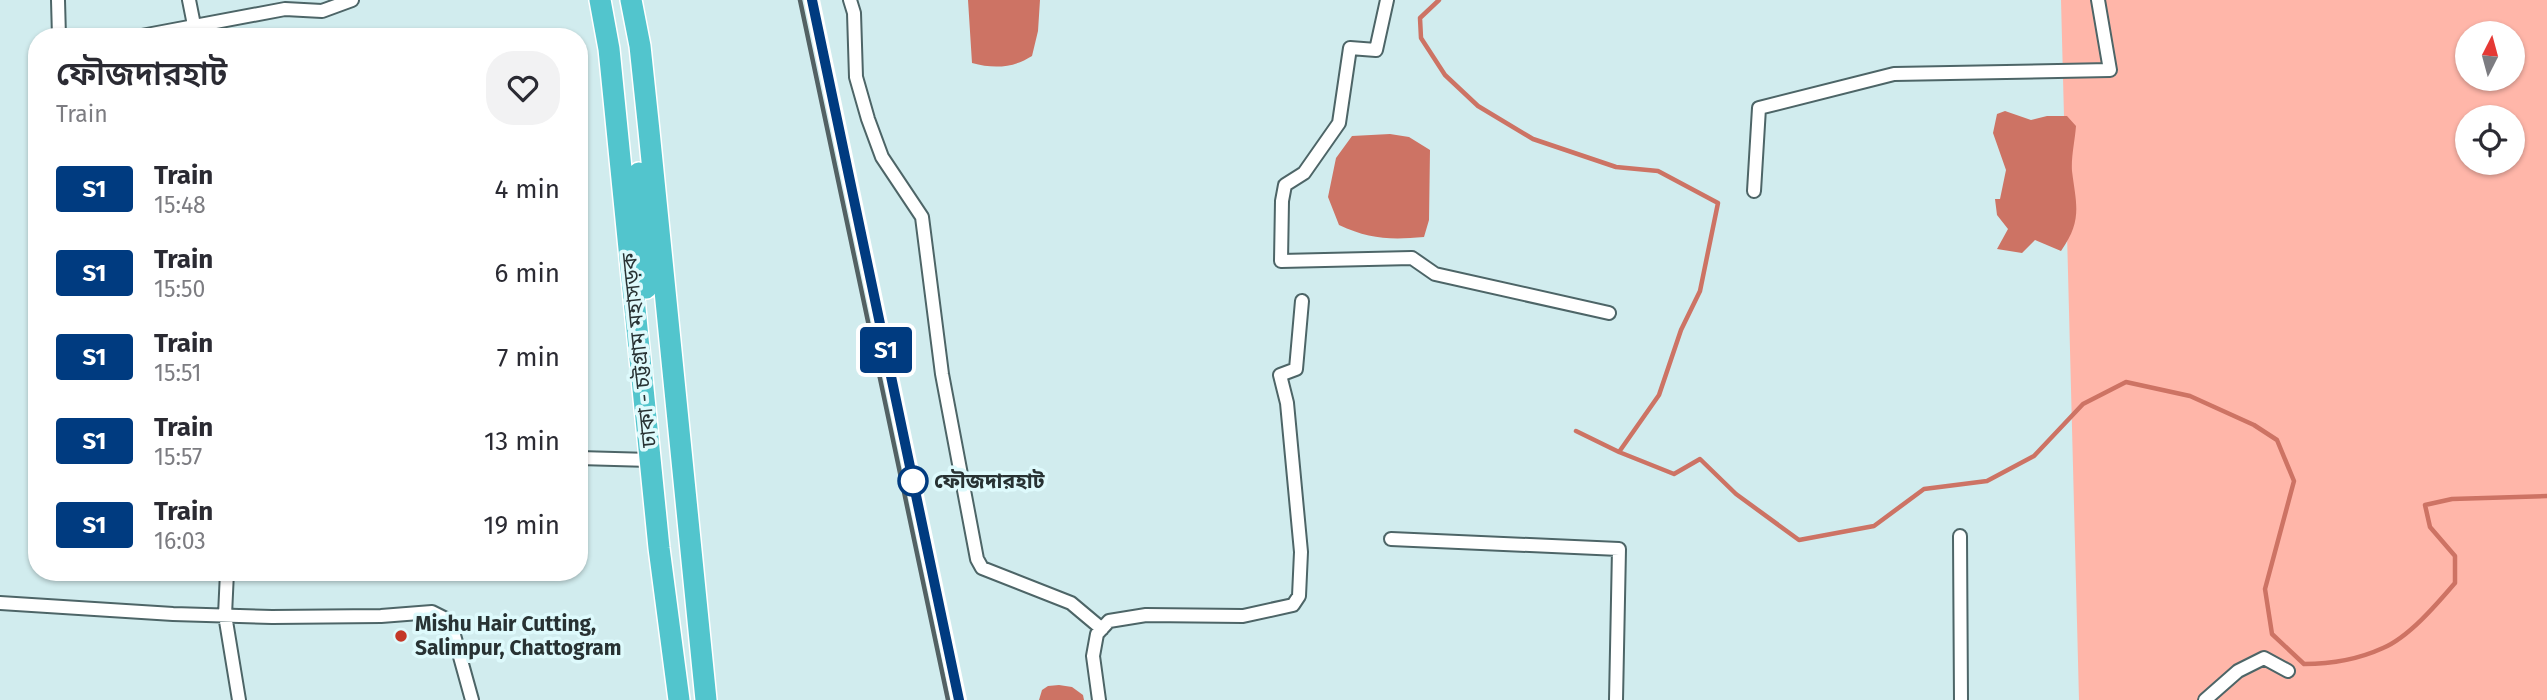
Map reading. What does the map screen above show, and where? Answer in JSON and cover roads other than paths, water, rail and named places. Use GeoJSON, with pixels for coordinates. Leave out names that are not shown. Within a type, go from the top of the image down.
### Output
{"type":"FeatureCollection","features":[{"type":"Feature","properties":{"kind":"highway","name":"ঢাকা - চট্টগ্রাম মহাসড়ক"},"geometry":{"type":"LineString","coordinates":[[600,0],[609,49],[650,460],[679,700]]}},
{"type":"Feature","properties":{"kind":"highway","name":"ঢাকা - চট্টগ্রাম মহাসড়ক"},"geometry":{"type":"LineString","coordinates":[[631,0],[640,46],[706,700]]}},
{"type":"Feature","properties":{"kind":"highway"},"geometry":{"type":"LineString","coordinates":[[640,46],[635,122],[652,365],[647,426]]}},
{"type":"Feature","properties":{"kind":"street"},"geometry":{"type":"LineString","coordinates":[[58,0],[59,28]]}},
{"type":"Feature","properties":{"kind":"street"},"geometry":{"type":"LineString","coordinates":[[189,0],[194,25]]}},
{"type":"Feature","properties":{"kind":"street"},"geometry":{"type":"LineString","coordinates":[[180,28],[286,10],[322,11],[352,0]]}},
{"type":"Feature","properties":{"kind":"street"},"geometry":{"type":"LineString","coordinates":[[850,0],[854,13],[856,76],[868,119],[882,157],[922,217],[942,374],[977,559],[982,568],[1071,603],[1102,629]]}},
{"type":"Feature","properties":{"kind":"street"},"geometry":{"type":"LineString","coordinates":[[1387,0],[1376,50],[1350,48],[1339,123],[1304,173],[1285,185],[1282,201],[1281,261],[1412,258],[1436,274],[1609,313]]}},
{"type":"Feature","properties":{"kind":"street"},"geometry":{"type":"LineString","coordinates":[[1754,191],[1759,108],[1894,74],[2110,69],[2098,0]]}},
{"type":"Feature","properties":{"kind":"street"},"geometry":{"type":"LineString","coordinates":[[1099,700],[1093,656],[1097,634],[1110,621],[1146,615],[1244,616],[1293,605],[1299,596],[1301,552],[1288,415],[1280,375],[1296,369],[1302,302]]}},
{"type":"Feature","properties":{"kind":"street"},"geometry":{"type":"LineString","coordinates":[[588,459],[650,460]]}},
{"type":"Feature","properties":{"kind":"street"},"geometry":{"type":"LineString","coordinates":[[1960,536],[1961,700]]}},
{"type":"Feature","properties":{"kind":"street"},"geometry":{"type":"LineString","coordinates":[[1391,539],[1619,549],[1616,700]]}},
{"type":"Feature","properties":{"kind":"street"},"geometry":{"type":"LineString","coordinates":[[227,581],[225,615],[239,700]]}},
{"type":"Feature","properties":{"kind":"street"},"geometry":{"type":"LineString","coordinates":[[0,603],[225,615],[381,616],[432,612],[446,619],[454,635],[472,700]]}},
{"type":"Feature","properties":{"kind":"street"},"geometry":{"type":"LineString","coordinates":[[2205,700],[2238,671],[2264,658],[2288,671]]}},
{"type":"Feature","properties":{"kind":"waterway"},"geometry":{"type":"LineString","coordinates":[[1439,0],[1420,18],[1421,38],[1445,75],[1478,106],[1533,139],[1616,167],[1658,171],[1718,203],[1700,291],[1681,330],[1659,395],[1619,452]]}},
{"type":"Feature","properties":{"kind":"waterway"},"geometry":{"type":"LineString","coordinates":[[1576,431],[1674,474],[1700,459],[1736,494],[1799,540],[1874,526],[1924,489],[1987,481],[2034,456],[2083,404],[2126,382],[2190,396],[2254,425],[2277,440],[2294,481],[2265,589],[2272,634],[2304,664],[2354,658],[2393,643],[2422,619],[2455,583],[2455,556],[2430,527],[2425,505],[2452,499],[2547,496]]}},
{"type":"Feature","properties":{"kind":"railway"},"geometry":{"type":"LineString","coordinates":[[800,0],[948,700]]}},
{"type":"Feature","properties":{"kind":"railway"},"geometry":{"type":"LineString","coordinates":[[812,0],[959,700]]}},
{"type":"Feature","properties":{"kind":"train","name":"S1"},"geometry":{"type":"LineString","coordinates":[[812,0],[959,700]]}},
{"type":"Feature","properties":{"kind":"place","name":"ফৌজদারহাট"},"geometry":{"type":"Point","coordinates":[913,481]}},
{"type":"Feature","properties":{"kind":"place","name":"Mishu Hair Cutting, Salimpur, Chattogram"},"geometry":{"type":"Point","coordinates":[401,636]}}]}
